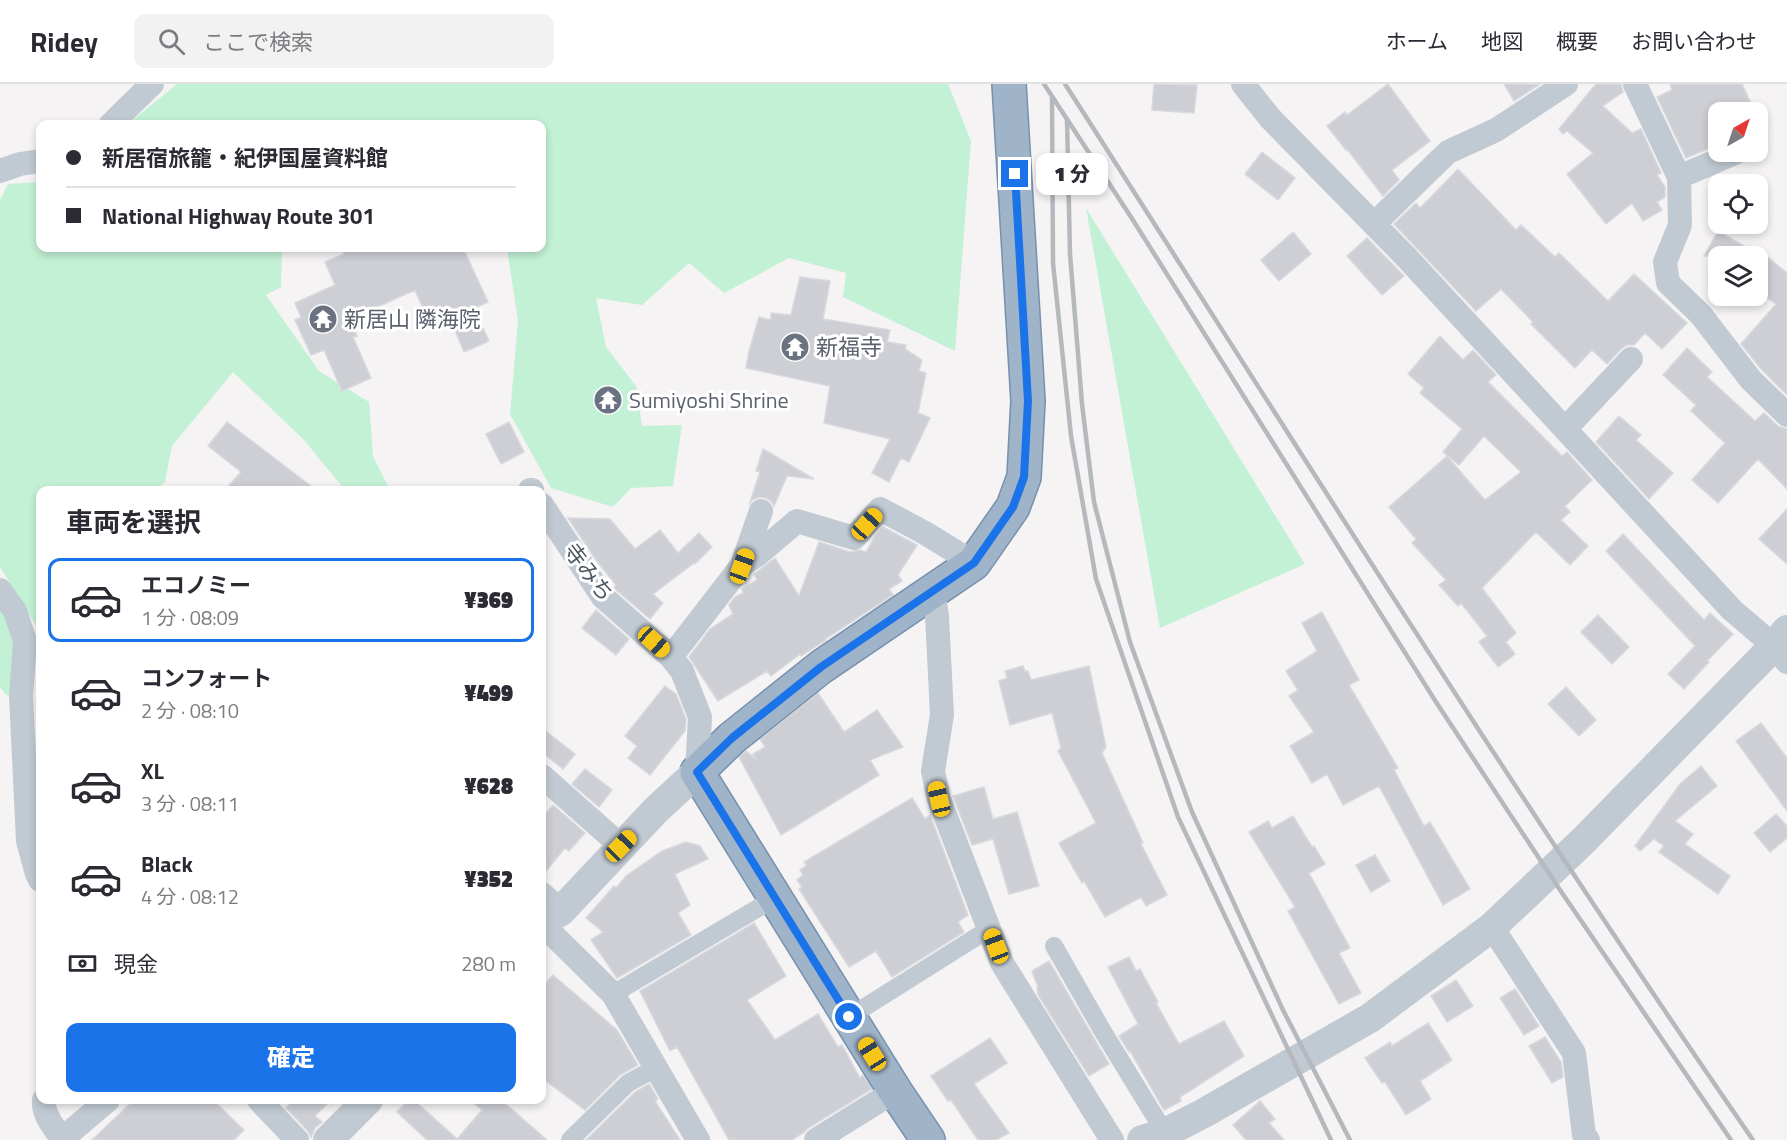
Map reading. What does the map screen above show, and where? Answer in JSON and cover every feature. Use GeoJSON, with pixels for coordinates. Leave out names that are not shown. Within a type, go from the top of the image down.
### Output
{"type":"FeatureCollection","features":[{"type":"Feature","properties":{"kind":"highway"},"geometry":{"type":"LineString","coordinates":[[928,1140],[697,772],[732,738],[821,667],[974,563],[1013,507],[1024,477],[1028,401],[1009,84]]}},
{"type":"Feature","properties":{"kind":"street"},"geometry":{"type":"LineString","coordinates":[[115,120],[152,84]]}},
{"type":"Feature","properties":{"kind":"street"},"geometry":{"type":"LineString","coordinates":[[1054,946],[1102,1030],[1153,1136],[1204,1113],[1370,1018],[1492,927],[1783,646],[1732,610],[1566,428],[1374,224],[1270,118],[1243,84]]}},
{"type":"Feature","properties":{"kind":"street"},"geometry":{"type":"LineString","coordinates":[[1374,224],[1448,152],[1496,130],[1566,84]]}},
{"type":"Feature","properties":{"kind":"street"},"geometry":{"type":"LineString","coordinates":[[1635,84],[1679,177],[1680,225],[1665,262],[1668,282],[1701,315],[1751,380],[1787,415]]}},
{"type":"Feature","properties":{"kind":"street"},"geometry":{"type":"LineString","coordinates":[[0,171],[36,162]]}},
{"type":"Feature","properties":{"kind":"street"},"geometry":{"type":"LineString","coordinates":[[1679,177],[1714,162]]}},
{"type":"Feature","properties":{"kind":"street"},"geometry":{"type":"LineString","coordinates":[[1566,428],[1631,359]]}},
{"type":"Feature","properties":{"kind":"street"},"geometry":{"type":"LineString","coordinates":[[671,657],[742,566],[797,521],[854,538],[880,509],[926,533],[974,563]]}},
{"type":"Feature","properties":{"kind":"street","name":"寺みち"},"geometry":{"type":"LineString","coordinates":[[546,511],[603,597],[671,657],[682,671],[700,717],[697,772]]}},
{"type":"Feature","properties":{"kind":"street"},"geometry":{"type":"LineString","coordinates":[[742,566],[761,511]]}},
{"type":"Feature","properties":{"kind":"street"},"geometry":{"type":"LineString","coordinates":[[0,590],[15,611],[26,641],[21,696],[28,841],[36,870]]}},
{"type":"Feature","properties":{"kind":"street"},"geometry":{"type":"LineString","coordinates":[[933,590],[937,616],[942,715],[933,771],[939,799],[1002,963],[1112,1140]]}},
{"type":"Feature","properties":{"kind":"street"},"geometry":{"type":"LineString","coordinates":[[697,772],[621,846],[546,913],[613,994],[698,1140]]}},
{"type":"Feature","properties":{"kind":"street"},"geometry":{"type":"LineString","coordinates":[[546,780],[621,846]]}},
{"type":"Feature","properties":{"kind":"street"},"geometry":{"type":"LineString","coordinates":[[613,994],[775,898]]}},
{"type":"Feature","properties":{"kind":"street"},"geometry":{"type":"LineString","coordinates":[[1492,927],[1574,1053],[1584,1135],[1588,1140]]}},
{"type":"Feature","properties":{"kind":"street"},"geometry":{"type":"LineString","coordinates":[[849,1017],[989,929]]}},
{"type":"Feature","properties":{"kind":"street"},"geometry":{"type":"LineString","coordinates":[[570,1140],[628,1083],[656,1068]]}},
{"type":"Feature","properties":{"kind":"street"},"geometry":{"type":"LineString","coordinates":[[816,1140],[896,1091]]}},
{"type":"Feature","properties":{"kind":"street"},"geometry":{"type":"LineString","coordinates":[[43,1104],[62,1140],[103,1104]]}},
{"type":"Feature","properties":{"kind":"street"},"geometry":{"type":"LineString","coordinates":[[263,1104],[297,1140]]}},
{"type":"Feature","properties":{"kind":"street"},"geometry":{"type":"LineString","coordinates":[[328,1140],[364,1104]]}},
{"type":"Feature","properties":{"kind":"green space"},"geometry":{"type":"Polygon","coordinates":[[[177,84],[948,84],[971,141],[955,351],[843,297],[846,273],[789,258],[724,293],[689,263],[642,305],[596,298],[606,347],[636,386],[642,426],[682,425],[673,486],[631,488],[613,507],[551,488],[510,414],[518,321],[508,252],[546,252],[546,120],[133,120],[177,84]]]}},
{"type":"Feature","properties":{"kind":"green space"},"geometry":{"type":"Polygon","coordinates":[[[36,182],[36,252],[282,252],[281,287],[266,295],[319,371],[369,402],[373,456],[388,486],[342,486],[304,440],[233,372],[172,446],[165,482],[160,486],[36,486],[36,626],[0,567],[0,200],[8,184],[36,182]]]}},
{"type":"Feature","properties":{"kind":"green space"},"geometry":{"type":"Polygon","coordinates":[[[1086,208],[1305,564],[1160,628],[1086,208]]]}},
{"type":"Feature","properties":{"kind":"green space"},"geometry":{"type":"Polygon","coordinates":[[[0,590],[15,611],[21,696],[6,695],[0,687],[0,590]]]}},
{"type":"Feature","properties":{"kind":"building"},"geometry":{"type":"Polygon","coordinates":[[[1154,84],[1197,85],[1194,113],[1152,110],[1154,84]]]}},
{"type":"Feature","properties":{"kind":"building"},"geometry":{"type":"Polygon","coordinates":[[[1388,84],[1430,141],[1392,170],[1399,180],[1383,196],[1327,126],[1345,112],[1347,115],[1388,84]]]}},
{"type":"Feature","properties":{"kind":"building"},"geometry":{"type":"Polygon","coordinates":[[[1504,84],[1540,84],[1514,101],[1504,84]]]}},
{"type":"Feature","properties":{"kind":"building"},"geometry":{"type":"Polygon","coordinates":[[[1596,84],[1621,84],[1623,92],[1603,106],[1632,133],[1641,129],[1661,173],[1657,175],[1665,187],[1665,197],[1657,202],[1662,210],[1643,221],[1632,203],[1606,224],[1567,174],[1593,153],[1567,131],[1563,134],[1559,129],[1596,84]]]}},
{"type":"Feature","properties":{"kind":"building"},"geometry":{"type":"Polygon","coordinates":[[[1670,84],[1742,84],[1750,102],[1708,102],[1708,149],[1686,158],[1657,97],[1672,90],[1670,84]]]}},
{"type":"Feature","properties":{"kind":"building"},"geometry":{"type":"Polygon","coordinates":[[[1262,152],[1295,178],[1278,200],[1245,174],[1262,152]]]}},
{"type":"Feature","properties":{"kind":"building"},"geometry":{"type":"Polygon","coordinates":[[[1458,169],[1516,230],[1521,225],[1555,257],[1559,253],[1608,301],[1634,274],[1687,323],[1662,349],[1645,333],[1634,345],[1627,345],[1621,349],[1607,364],[1592,350],[1575,368],[1531,324],[1533,322],[1501,289],[1476,311],[1394,224],[1416,203],[1420,208],[1458,169]]]}},
{"type":"Feature","properties":{"kind":"building"},"geometry":{"type":"Polygon","coordinates":[[[1293,232],[1311,254],[1279,281],[1261,260],[1293,232]]]}},
{"type":"Feature","properties":{"kind":"building"},"geometry":{"type":"Polygon","coordinates":[[[1716,234],[1723,234],[1744,246],[1710,246],[1716,234]]]}},
{"type":"Feature","properties":{"kind":"building"},"geometry":{"type":"Polygon","coordinates":[[[1367,238],[1404,276],[1382,295],[1347,256],[1367,238]]]}},
{"type":"Feature","properties":{"kind":"building","name":"新居山 隣海院"},"geometry":{"type":"Polygon","coordinates":[[[343,252],[465,252],[488,302],[474,308],[489,341],[464,352],[451,321],[438,327],[432,313],[426,315],[415,290],[350,319],[357,336],[353,337],[371,378],[342,391],[324,350],[311,355],[295,320],[301,317],[295,303],[335,285],[325,262],[344,254],[343,252]]]}},
{"type":"Feature","properties":{"kind":"building"},"geometry":{"type":"Polygon","coordinates":[[[1768,258],[1787,273],[1787,395],[1762,370],[1741,344],[1776,304],[1768,298],[1768,258]]]}},
{"type":"Feature","properties":{"kind":"building"},"geometry":{"type":"Polygon","coordinates":[[[800,277],[830,281],[823,319],[890,330],[887,342],[906,345],[905,349],[922,360],[919,371],[926,373],[918,413],[930,418],[909,462],[901,458],[889,482],[872,473],[890,439],[824,423],[830,386],[746,368],[759,317],[771,320],[771,313],[791,315],[800,277]]]}},
{"type":"Feature","properties":{"kind":"building"},"geometry":{"type":"Polygon","coordinates":[[[1440,336],[1463,360],[1473,350],[1496,375],[1488,382],[1562,456],[1567,452],[1592,480],[1565,506],[1570,512],[1561,520],[1588,546],[1570,565],[1536,532],[1482,588],[1516,633],[1506,642],[1515,654],[1498,667],[1479,642],[1487,636],[1461,603],[1458,606],[1439,585],[1446,580],[1412,543],[1416,539],[1389,507],[1447,456],[1485,500],[1521,472],[1484,436],[1459,465],[1443,452],[1462,429],[1420,393],[1424,388],[1408,374],[1440,336]]]}},
{"type":"Feature","properties":{"kind":"building"},"geometry":{"type":"Polygon","coordinates":[[[1687,348],[1712,372],[1707,377],[1755,421],[1764,413],[1778,426],[1787,429],[1787,489],[1758,459],[1718,503],[1692,480],[1725,443],[1691,411],[1696,405],[1663,375],[1687,348]]]}},
{"type":"Feature","properties":{"kind":"building"},"geometry":{"type":"Polygon","coordinates":[[[1619,416],[1641,435],[1636,440],[1673,473],[1649,499],[1596,442],[1619,416]]]}},
{"type":"Feature","properties":{"kind":"building"},"geometry":{"type":"Polygon","coordinates":[[[227,422],[311,486],[229,486],[241,472],[208,446],[227,422]]]}},
{"type":"Feature","properties":{"kind":"building"},"geometry":{"type":"Polygon","coordinates":[[[509,422],[524,452],[501,464],[486,434],[509,422]]]}},
{"type":"Feature","properties":{"kind":"building"},"geometry":{"type":"Polygon","coordinates":[[[763,449],[814,479],[787,476],[774,506],[766,498],[759,497],[752,500],[749,505],[760,472],[756,471],[763,449]]]}},
{"type":"Feature","properties":{"kind":"building"},"geometry":{"type":"Polygon","coordinates":[[[1787,509],[1787,564],[1759,539],[1787,509]]]}},
{"type":"Feature","properties":{"kind":"building"},"geometry":{"type":"Polygon","coordinates":[[[568,518],[610,519],[635,549],[660,530],[678,553],[699,533],[712,547],[695,564],[653,594],[663,603],[650,619],[614,588],[616,585],[568,518]]]}},
{"type":"Feature","properties":{"kind":"building"},"geometry":{"type":"Polygon","coordinates":[[[883,527],[917,545],[898,575],[902,581],[889,589],[893,595],[801,656],[800,654],[771,676],[767,671],[718,701],[689,657],[710,629],[733,614],[729,605],[735,597],[743,593],[742,589],[757,580],[754,574],[775,558],[799,596],[819,542],[850,552],[860,550],[866,552],[883,527]]]}},
{"type":"Feature","properties":{"kind":"building"},"geometry":{"type":"Polygon","coordinates":[[[1623,534],[1704,620],[1710,613],[1733,634],[1684,689],[1668,674],[1695,646],[1606,551],[1623,534]]]}},
{"type":"Feature","properties":{"kind":"building"},"geometry":{"type":"Polygon","coordinates":[[[596,610],[629,639],[616,655],[582,628],[596,610]]]}},
{"type":"Feature","properties":{"kind":"building"},"geometry":{"type":"Polygon","coordinates":[[[1322,612],[1359,680],[1349,685],[1398,768],[1394,770],[1424,826],[1430,822],[1470,889],[1443,905],[1379,786],[1343,805],[1327,774],[1312,783],[1290,746],[1314,732],[1289,696],[1298,690],[1286,671],[1317,651],[1302,623],[1322,612]]]}},
{"type":"Feature","properties":{"kind":"building"},"geometry":{"type":"Polygon","coordinates":[[[1598,615],[1629,647],[1612,664],[1581,632],[1598,615]]]}},
{"type":"Feature","properties":{"kind":"building"},"geometry":{"type":"Polygon","coordinates":[[[1023,666],[1025,671],[1028,671],[1031,680],[1089,666],[1106,747],[1102,753],[1143,843],[1141,844],[1167,895],[1146,906],[1141,897],[1105,917],[1084,881],[1082,883],[1059,843],[1096,823],[1058,751],[1061,748],[1052,713],[1010,725],[999,681],[1007,678],[1005,671],[1023,666]]]}},
{"type":"Feature","properties":{"kind":"building"},"geometry":{"type":"Polygon","coordinates":[[[665,686],[676,694],[686,719],[685,731],[650,775],[628,758],[637,746],[625,736],[665,686]]]}},
{"type":"Feature","properties":{"kind":"building"},"geometry":{"type":"Polygon","coordinates":[[[1566,687],[1596,720],[1579,736],[1548,704],[1566,687]]]}},
{"type":"Feature","properties":{"kind":"building"},"geometry":{"type":"Polygon","coordinates":[[[818,693],[844,732],[877,710],[903,747],[870,760],[879,775],[781,835],[739,757],[746,751],[757,760],[753,754],[765,747],[760,739],[818,693]]]}},
{"type":"Feature","properties":{"kind":"building"},"geometry":{"type":"Polygon","coordinates":[[[1761,723],[1787,758],[1787,811],[1736,741],[1761,723]]]}},
{"type":"Feature","properties":{"kind":"building"},"geometry":{"type":"Polygon","coordinates":[[[546,731],[575,754],[563,769],[546,755],[546,731]]]}},
{"type":"Feature","properties":{"kind":"building"},"geometry":{"type":"Polygon","coordinates":[[[1701,766],[1717,786],[1675,821],[1693,834],[1685,844],[1730,876],[1718,894],[1659,852],[1664,846],[1654,839],[1640,851],[1635,846],[1680,784],[1701,766]]]}},
{"type":"Feature","properties":{"kind":"building"},"geometry":{"type":"Polygon","coordinates":[[[585,769],[612,790],[599,807],[572,784],[585,769]]]}},
{"type":"Feature","properties":{"kind":"building"},"geometry":{"type":"Polygon","coordinates":[[[984,787],[993,819],[1017,812],[1039,886],[1009,894],[993,839],[972,845],[953,796],[984,787]]]}},
{"type":"Feature","properties":{"kind":"building"},"geometry":{"type":"Polygon","coordinates":[[[912,798],[925,819],[930,815],[968,915],[958,922],[964,932],[892,977],[876,951],[849,967],[799,889],[802,887],[797,880],[803,875],[800,870],[807,865],[804,862],[912,798]]]}},
{"type":"Feature","properties":{"kind":"building"},"geometry":{"type":"Polygon","coordinates":[[[553,805],[585,833],[569,851],[565,848],[546,871],[546,813],[553,805]]]}},
{"type":"Feature","properties":{"kind":"building"},"geometry":{"type":"Polygon","coordinates":[[[1776,814],[1787,826],[1787,838],[1770,852],[1754,833],[1776,814]]]}},
{"type":"Feature","properties":{"kind":"building"},"geometry":{"type":"Polygon","coordinates":[[[1293,816],[1325,864],[1309,873],[1350,948],[1339,953],[1361,993],[1339,1004],[1288,911],[1295,907],[1249,832],[1268,821],[1272,828],[1293,816]]]}},
{"type":"Feature","properties":{"kind":"building"},"geometry":{"type":"Polygon","coordinates":[[[686,842],[700,846],[708,859],[675,874],[690,905],[678,913],[691,935],[617,978],[591,940],[603,932],[586,918],[626,876],[662,851],[686,842]]]}},
{"type":"Feature","properties":{"kind":"building"},"geometry":{"type":"Polygon","coordinates":[[[1375,855],[1390,881],[1371,892],[1356,865],[1375,855]]]}},
{"type":"Feature","properties":{"kind":"building"},"geometry":{"type":"Polygon","coordinates":[[[754,923],[786,976],[747,1000],[775,1040],[818,1014],[838,1047],[842,1045],[860,1078],[863,1075],[872,1089],[792,1140],[729,1140],[677,1047],[670,1051],[640,991],[754,923]]]}},
{"type":"Feature","properties":{"kind":"building"},"geometry":{"type":"Polygon","coordinates":[[[1129,957],[1136,971],[1140,969],[1179,1044],[1224,1021],[1244,1056],[1180,1097],[1181,1101],[1164,1110],[1119,1036],[1138,1024],[1108,967],[1129,957]]]}},
{"type":"Feature","properties":{"kind":"building"},"geometry":{"type":"Polygon","coordinates":[[[1049,961],[1109,1064],[1089,1076],[1038,995],[1038,987],[1032,971],[1049,961]]]}},
{"type":"Feature","properties":{"kind":"building"},"geometry":{"type":"Polygon","coordinates":[[[553,975],[617,1030],[638,1065],[620,1075],[585,1110],[546,1081],[546,983],[553,975]]]}},
{"type":"Feature","properties":{"kind":"building"},"geometry":{"type":"Polygon","coordinates":[[[1456,980],[1473,1006],[1447,1022],[1431,996],[1456,980]]]}},
{"type":"Feature","properties":{"kind":"building"},"geometry":{"type":"Polygon","coordinates":[[[1515,989],[1539,1026],[1524,1035],[1500,998],[1515,989]]]}},
{"type":"Feature","properties":{"kind":"building"},"geometry":{"type":"Polygon","coordinates":[[[1428,1023],[1452,1060],[1420,1081],[1431,1099],[1406,1115],[1385,1082],[1382,1083],[1365,1058],[1390,1042],[1392,1046],[1428,1023]]]}},
{"type":"Feature","properties":{"kind":"building"},"geometry":{"type":"Polygon","coordinates":[[[1545,1037],[1561,1062],[1563,1077],[1552,1083],[1529,1046],[1545,1037]]]}},
{"type":"Feature","properties":{"kind":"building"},"geometry":{"type":"Polygon","coordinates":[[[990,1038],[1007,1063],[974,1084],[1009,1133],[996,1140],[978,1140],[951,1100],[948,1101],[931,1076],[990,1038]]]}},
{"type":"Feature","properties":{"kind":"building"},"geometry":{"type":"Polygon","coordinates":[[[649,1084],[658,1099],[655,1101],[680,1140],[586,1140],[635,1092],[649,1084]]]}},
{"type":"Feature","properties":{"kind":"building"},"geometry":{"type":"Polygon","coordinates":[[[1260,1101],[1275,1119],[1269,1123],[1284,1140],[1246,1140],[1233,1125],[1260,1101]]]}},
{"type":"Feature","properties":{"kind":"building"},"geometry":{"type":"Polygon","coordinates":[[[130,1104],[217,1104],[244,1130],[234,1140],[92,1140],[130,1104]]]}},
{"type":"Feature","properties":{"kind":"building"},"geometry":{"type":"Polygon","coordinates":[[[290,1104],[327,1104],[315,1116],[322,1122],[315,1128],[311,1137],[286,1108],[290,1104]]]}},
{"type":"Feature","properties":{"kind":"building"},"geometry":{"type":"Polygon","coordinates":[[[404,1104],[418,1104],[457,1139],[482,1110],[475,1104],[506,1104],[547,1140],[427,1140],[397,1112],[404,1104]]]}},
{"type":"Feature","properties":{"kind":"railway"},"geometry":{"type":"LineString","coordinates":[[1044,84],[1131,217],[1436,702],[1558,887],[1731,1140]]}},
{"type":"Feature","properties":{"kind":"railway"},"geometry":{"type":"LineString","coordinates":[[1065,84],[1490,747],[1753,1140]]}},
{"type":"Feature","properties":{"kind":"railway"},"geometry":{"type":"LineString","coordinates":[[1052,96],[1053,263],[1071,436],[1096,579],[1178,817],[1331,1140]]}},
{"type":"Feature","properties":{"kind":"railway"},"geometry":{"type":"LineString","coordinates":[[1067,120],[1070,254],[1082,404],[1094,502],[1130,642],[1192,812],[1283,1010],[1350,1140]]}},
{"type":"Feature","properties":{"kind":"place","name":"新居山 隣海院"},"geometry":{"type":"Point","coordinates":[323,319]}},
{"type":"Feature","properties":{"kind":"place","name":"新福寺"},"geometry":{"type":"Point","coordinates":[795,347]}},
{"type":"Feature","properties":{"kind":"place","name":"Sumiyoshi Shrine"},"geometry":{"type":"Point","coordinates":[608,400]}},
{"type":"Feature","properties":{"kind":"route"},"geometry":{"type":"LineString","coordinates":[[849,1017],[697,772],[732,738],[821,667],[974,563],[1013,507],[1024,477],[1028,401],[1015,174]]}}]}
